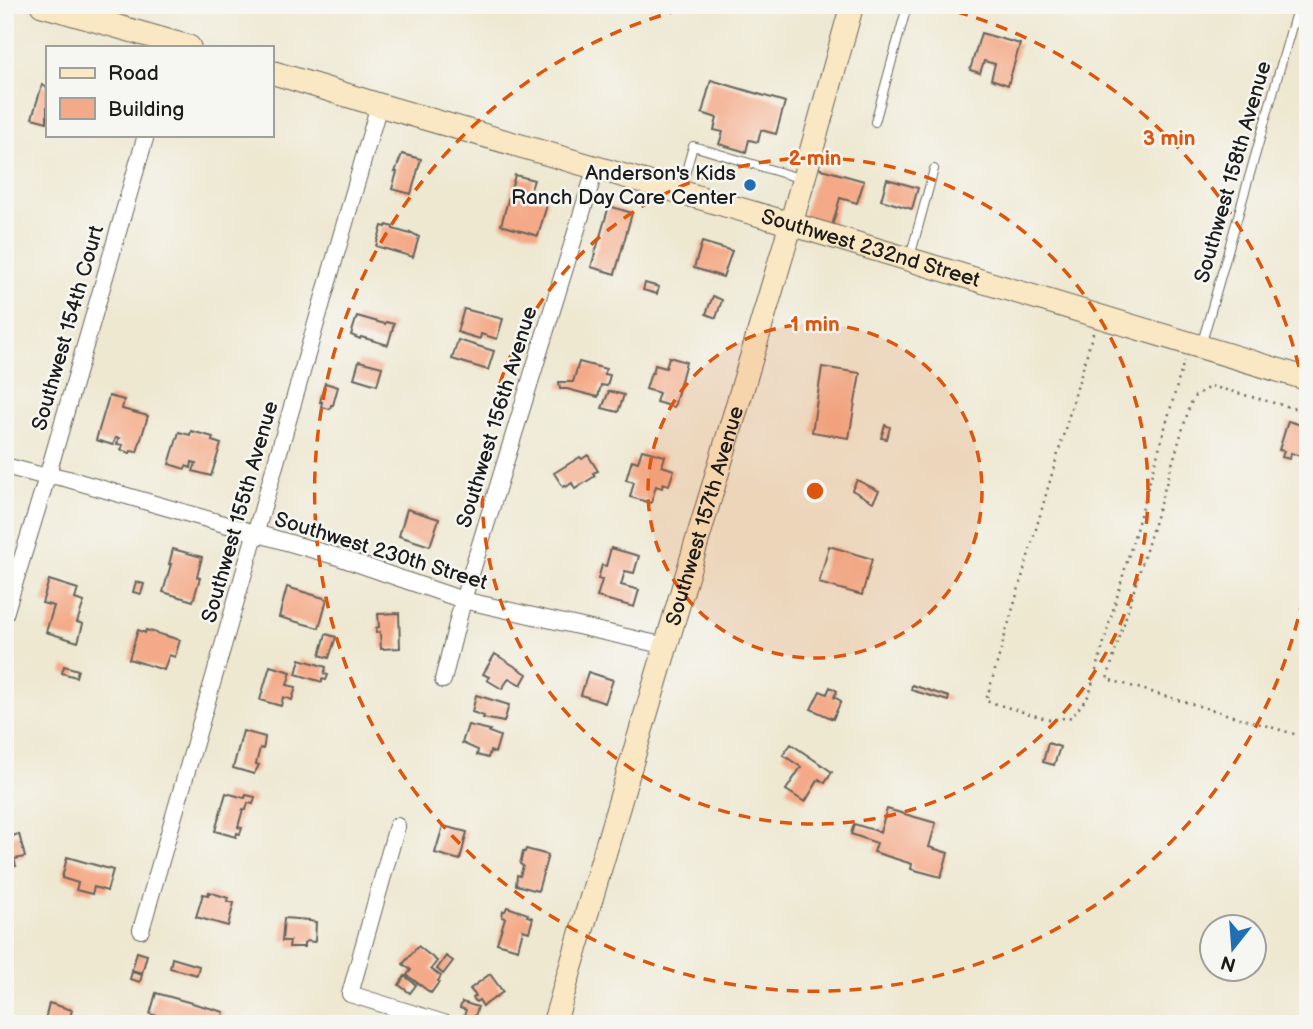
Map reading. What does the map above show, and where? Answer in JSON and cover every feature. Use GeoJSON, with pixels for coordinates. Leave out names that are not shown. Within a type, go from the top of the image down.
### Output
{"type":"FeatureCollection","features":[{"type":"Feature","properties":{"kind":"street"},"geometry":{"type":"LineString","coordinates":[[42,5],[88,12],[178,46]]}},
{"type":"Feature","properties":{"kind":"street","name":"Southwest 157th Avenue"},"geometry":{"type":"LineString","coordinates":[[554,1024],[852,5]]}},
{"type":"Feature","properties":{"kind":"street","name":"Southwest 232nd Street"},"geometry":{"type":"LineString","coordinates":[[273,73],[1308,379]]}},
{"type":"Feature","properties":{"kind":"street","name":"Southwest 155th Avenue"},"geometry":{"type":"LineString","coordinates":[[141,930],[379,106]]}},
{"type":"Feature","properties":{"kind":"street","name":"Southwest 154th Court"},"geometry":{"type":"LineString","coordinates":[[5,614],[146,136]]}},
{"type":"Feature","properties":{"kind":"street","name":"Southwest 156th Avenue"},"geometry":{"type":"LineString","coordinates":[[443,680],[463,600],[596,167]]}},
{"type":"Feature","properties":{"kind":"street","name":"Southwest 230th Street"},"geometry":{"type":"LineString","coordinates":[[5,466],[47,477],[68,479],[335,556],[463,600],[666,646]]}},
{"type":"Feature","properties":{"kind":"street"},"geometry":{"type":"LineString","coordinates":[[397,826],[350,994],[447,1024]]}},
{"type":"Feature","properties":{"kind":"lane"},"geometry":{"type":"LineString","coordinates":[[875,122],[906,10],[890,5]]}},
{"type":"Feature","properties":{"kind":"lane","name":"Southwest 158th Avenue"},"geometry":{"type":"LineString","coordinates":[[1195,346],[1298,5]]}},
{"type":"Feature","properties":{"kind":"lane"},"geometry":{"type":"LineString","coordinates":[[680,192],[693,146],[803,179]]}},
{"type":"Feature","properties":{"kind":"lane"},"geometry":{"type":"LineString","coordinates":[[909,260],[934,169]]}},
{"type":"Feature","properties":{"kind":"path"},"geometry":{"type":"LineString","coordinates":[[1098,316],[986,701],[1050,720],[1072,718],[1089,695],[1195,346]]}},
{"type":"Feature","properties":{"kind":"path"},"geometry":{"type":"LineString","coordinates":[[1308,412],[1211,386],[1195,396],[1186,418],[1108,679],[1308,738]]}},
{"type":"Feature","properties":{"kind":"building"},"geometry":{"type":"Polygon","coordinates":[[[981,33],[1020,44],[1008,85],[991,79],[995,64],[984,61],[980,73],[970,70],[981,33]]]}},
{"type":"Feature","properties":{"kind":"building"},"geometry":{"type":"Polygon","coordinates":[[[711,80],[785,102],[776,134],[761,130],[758,142],[749,140],[746,152],[719,144],[723,132],[714,130],[717,118],[702,113],[711,80]]]}},
{"type":"Feature","properties":{"kind":"building"},"geometry":{"type":"Polygon","coordinates":[[[42,85],[46,87],[46,122],[32,118],[42,85]]]}},
{"type":"Feature","properties":{"kind":"building"},"geometry":{"type":"Polygon","coordinates":[[[402,154],[421,159],[411,194],[392,189],[402,154]]]}},
{"type":"Feature","properties":{"kind":"building"},"geometry":{"type":"Polygon","coordinates":[[[818,168],[864,181],[857,203],[840,198],[832,226],[803,217],[818,168]]]}},
{"type":"Feature","properties":{"kind":"building"},"geometry":{"type":"Polygon","coordinates":[[[515,175],[534,180],[529,195],[548,201],[538,236],[501,225],[515,175]]]}},
{"type":"Feature","properties":{"kind":"building"},"geometry":{"type":"Polygon","coordinates":[[[887,179],[918,188],[912,209],[881,200],[887,179]]]}},
{"type":"Feature","properties":{"kind":"building"},"geometry":{"type":"Polygon","coordinates":[[[609,206],[632,213],[615,274],[591,267],[609,206]]]}},
{"type":"Feature","properties":{"kind":"building"},"geometry":{"type":"Polygon","coordinates":[[[387,225],[419,237],[413,257],[376,246],[382,226],[387,225]]]}},
{"type":"Feature","properties":{"kind":"building"},"geometry":{"type":"Polygon","coordinates":[[[702,242],[732,251],[723,277],[694,268],[702,242]]]}},
{"type":"Feature","properties":{"kind":"building"},"geometry":{"type":"Polygon","coordinates":[[[645,283],[659,287],[657,294],[643,290],[645,283]]]}},
{"type":"Feature","properties":{"kind":"building"},"geometry":{"type":"Polygon","coordinates":[[[713,296],[722,300],[716,318],[706,314],[713,296]]]}},
{"type":"Feature","properties":{"kind":"building"},"geometry":{"type":"Polygon","coordinates":[[[464,309],[503,319],[497,339],[481,334],[480,339],[457,332],[464,309]]]}},
{"type":"Feature","properties":{"kind":"building"},"geometry":{"type":"Polygon","coordinates":[[[357,316],[394,324],[388,345],[351,335],[357,316]]]}},
{"type":"Feature","properties":{"kind":"building"},"geometry":{"type":"Polygon","coordinates":[[[458,340],[494,351],[488,370],[452,359],[458,340]]]}},
{"type":"Feature","properties":{"kind":"building"},"geometry":{"type":"Polygon","coordinates":[[[669,357],[686,362],[674,407],[656,402],[659,393],[646,389],[655,365],[666,368],[669,357]]]}},
{"type":"Feature","properties":{"kind":"building"},"geometry":{"type":"Polygon","coordinates":[[[359,361],[382,367],[377,385],[354,378],[359,361]]]}},
{"type":"Feature","properties":{"kind":"building"},"geometry":{"type":"Polygon","coordinates":[[[579,362],[606,369],[604,374],[610,375],[607,386],[601,385],[598,397],[560,389],[559,382],[573,382],[579,362]]]}},
{"type":"Feature","properties":{"kind":"building"},"geometry":{"type":"Polygon","coordinates":[[[822,367],[860,373],[849,438],[812,432],[822,367]]]}},
{"type":"Feature","properties":{"kind":"building"},"geometry":{"type":"Polygon","coordinates":[[[325,383],[338,387],[330,409],[321,407],[320,402],[325,383]]]}},
{"type":"Feature","properties":{"kind":"building"},"geometry":{"type":"Polygon","coordinates":[[[609,391],[624,395],[618,412],[602,408],[609,391]]]}},
{"type":"Feature","properties":{"kind":"building"},"geometry":{"type":"Polygon","coordinates":[[[109,396],[124,400],[122,409],[148,416],[137,452],[121,450],[123,445],[117,444],[119,438],[116,438],[113,445],[96,440],[109,396]]]}},
{"type":"Feature","properties":{"kind":"building"},"geometry":{"type":"Polygon","coordinates":[[[1288,421],[1308,427],[1308,444],[1304,457],[1291,453],[1290,459],[1282,457],[1284,451],[1279,450],[1288,421]]]}},
{"type":"Feature","properties":{"kind":"building"},"geometry":{"type":"Polygon","coordinates":[[[885,425],[890,427],[887,439],[881,438],[885,425]]]}},
{"type":"Feature","properties":{"kind":"building"},"geometry":{"type":"Polygon","coordinates":[[[191,431],[213,437],[212,441],[221,444],[211,476],[193,471],[196,463],[192,462],[191,468],[186,466],[185,469],[169,464],[179,432],[190,435],[191,431]]]}},
{"type":"Feature","properties":{"kind":"building"},"geometry":{"type":"Polygon","coordinates":[[[642,450],[665,456],[662,466],[674,470],[669,485],[663,483],[662,488],[656,486],[651,503],[630,497],[634,482],[626,480],[632,460],[638,462],[642,450]]]}},
{"type":"Feature","properties":{"kind":"building"},"geometry":{"type":"Polygon","coordinates":[[[588,455],[598,471],[593,473],[595,476],[575,489],[572,483],[563,487],[554,473],[588,455]]]}},
{"type":"Feature","properties":{"kind":"building"},"geometry":{"type":"Polygon","coordinates":[[[857,480],[879,491],[873,502],[852,490],[857,480]]]}},
{"type":"Feature","properties":{"kind":"building"},"geometry":{"type":"Polygon","coordinates":[[[407,509],[439,519],[430,546],[399,536],[407,509]]]}},
{"type":"Feature","properties":{"kind":"building"},"geometry":{"type":"Polygon","coordinates":[[[829,546],[872,559],[862,595],[819,583],[829,546]]]}},
{"type":"Feature","properties":{"kind":"building"},"geometry":{"type":"Polygon","coordinates":[[[611,548],[639,556],[634,573],[625,571],[621,585],[639,590],[634,607],[597,597],[602,580],[598,579],[602,565],[606,566],[611,548]]]}},
{"type":"Feature","properties":{"kind":"building"},"geometry":{"type":"Polygon","coordinates":[[[173,549],[202,557],[197,577],[200,578],[193,601],[163,592],[173,549]]]}},
{"type":"Feature","properties":{"kind":"building"},"geometry":{"type":"Polygon","coordinates":[[[49,580],[78,589],[75,599],[84,602],[77,622],[83,624],[78,642],[46,632],[54,606],[42,603],[49,580]]]}},
{"type":"Feature","properties":{"kind":"building"},"geometry":{"type":"Polygon","coordinates":[[[136,582],[144,584],[141,594],[133,592],[136,582]]]}},
{"type":"Feature","properties":{"kind":"building"},"geometry":{"type":"Polygon","coordinates":[[[287,587],[327,599],[319,628],[279,617],[287,587]]]}},
{"type":"Feature","properties":{"kind":"building"},"geometry":{"type":"Polygon","coordinates":[[[399,613],[400,648],[381,649],[380,632],[376,633],[376,628],[379,627],[378,614],[399,613]]]}},
{"type":"Feature","properties":{"kind":"building"},"geometry":{"type":"Polygon","coordinates":[[[138,630],[180,640],[175,657],[169,655],[164,670],[129,659],[138,630]]]}},
{"type":"Feature","properties":{"kind":"building"},"geometry":{"type":"Polygon","coordinates":[[[326,634],[336,637],[329,658],[320,655],[326,634]]]}},
{"type":"Feature","properties":{"kind":"building"},"geometry":{"type":"Polygon","coordinates":[[[495,654],[527,674],[521,685],[509,678],[502,689],[487,680],[489,677],[483,674],[495,654]]]}},
{"type":"Feature","properties":{"kind":"building"},"geometry":{"type":"Polygon","coordinates":[[[300,659],[326,667],[326,680],[322,679],[322,682],[296,674],[300,659]]]}},
{"type":"Feature","properties":{"kind":"building"},"geometry":{"type":"Polygon","coordinates":[[[64,666],[78,670],[76,677],[62,673],[64,666]]]}},
{"type":"Feature","properties":{"kind":"building"},"geometry":{"type":"Polygon","coordinates":[[[270,666],[291,672],[287,685],[296,687],[292,700],[283,697],[281,706],[260,700],[270,666]]]}},
{"type":"Feature","properties":{"kind":"building"},"geometry":{"type":"Polygon","coordinates":[[[588,672],[613,680],[605,703],[581,695],[588,672]]]}},
{"type":"Feature","properties":{"kind":"building"},"geometry":{"type":"Polygon","coordinates":[[[912,685],[949,697],[948,701],[911,690],[912,685]]]}},
{"type":"Feature","properties":{"kind":"building"},"geometry":{"type":"Polygon","coordinates":[[[830,687],[837,691],[834,697],[841,701],[833,719],[811,709],[820,691],[827,694],[830,687]]]}},
{"type":"Feature","properties":{"kind":"building"},"geometry":{"type":"Polygon","coordinates":[[[476,695],[509,705],[504,722],[483,718],[484,716],[472,712],[476,695]]]}},
{"type":"Feature","properties":{"kind":"building"},"geometry":{"type":"Polygon","coordinates":[[[468,725],[490,730],[489,732],[500,736],[495,753],[490,751],[488,758],[477,755],[478,750],[462,743],[468,725]]]}},
{"type":"Feature","properties":{"kind":"building"},"geometry":{"type":"Polygon","coordinates":[[[243,731],[265,737],[256,764],[259,765],[254,774],[233,768],[243,731]]]}},
{"type":"Feature","properties":{"kind":"building"},"geometry":{"type":"Polygon","coordinates":[[[1048,743],[1060,747],[1054,765],[1043,762],[1048,743]]]}},
{"type":"Feature","properties":{"kind":"building"},"geometry":{"type":"Polygon","coordinates":[[[791,744],[832,772],[825,783],[819,779],[805,802],[786,790],[801,767],[783,755],[791,744]]]}},
{"type":"Feature","properties":{"kind":"building"},"geometry":{"type":"Polygon","coordinates":[[[226,793],[245,798],[246,795],[255,797],[253,804],[248,803],[246,810],[243,809],[238,827],[242,828],[236,837],[215,831],[226,793]]]}},
{"type":"Feature","properties":{"kind":"building"},"geometry":{"type":"Polygon","coordinates":[[[887,809],[936,823],[929,847],[948,853],[941,877],[911,869],[912,864],[874,852],[877,843],[851,834],[854,824],[880,832],[887,809]]]}},
{"type":"Feature","properties":{"kind":"building"},"geometry":{"type":"Polygon","coordinates":[[[443,826],[467,832],[460,860],[435,853],[443,826]]]}},
{"type":"Feature","properties":{"kind":"building"},"geometry":{"type":"Polygon","coordinates":[[[19,834],[25,857],[14,859],[16,866],[5,868],[5,838],[19,834]]]}},
{"type":"Feature","properties":{"kind":"building"},"geometry":{"type":"Polygon","coordinates":[[[526,849],[548,855],[538,891],[516,885],[526,849]]]}},
{"type":"Feature","properties":{"kind":"building"},"geometry":{"type":"Polygon","coordinates":[[[67,857],[113,870],[107,891],[94,887],[92,894],[76,890],[78,883],[62,878],[67,857]]]}},
{"type":"Feature","properties":{"kind":"building"},"geometry":{"type":"Polygon","coordinates":[[[209,892],[228,898],[227,901],[234,903],[228,926],[196,917],[203,894],[208,895],[209,892]]]}},
{"type":"Feature","properties":{"kind":"building"},"geometry":{"type":"Polygon","coordinates":[[[507,907],[533,918],[529,932],[523,930],[518,949],[497,943],[505,918],[502,917],[503,911],[507,907]]]}},
{"type":"Feature","properties":{"kind":"building"},"geometry":{"type":"Polygon","coordinates":[[[284,918],[316,922],[315,942],[307,941],[304,947],[289,947],[290,941],[282,941],[284,918]]]}},
{"type":"Feature","properties":{"kind":"building"},"geometry":{"type":"Polygon","coordinates":[[[418,946],[437,961],[431,969],[441,976],[431,993],[407,975],[411,970],[403,964],[418,946]]]}},
{"type":"Feature","properties":{"kind":"building"},"geometry":{"type":"Polygon","coordinates":[[[137,952],[147,955],[142,973],[132,970],[137,952]]]}},
{"type":"Feature","properties":{"kind":"building"},"geometry":{"type":"Polygon","coordinates":[[[446,956],[453,961],[443,974],[437,969],[446,956]]]}},
{"type":"Feature","properties":{"kind":"building"},"geometry":{"type":"Polygon","coordinates":[[[172,958],[199,966],[197,975],[170,968],[172,958]]]}},
{"type":"Feature","properties":{"kind":"building"},"geometry":{"type":"Polygon","coordinates":[[[132,972],[142,975],[140,982],[130,979],[132,972]]]}},
{"type":"Feature","properties":{"kind":"building"},"geometry":{"type":"Polygon","coordinates":[[[490,974],[503,992],[483,1006],[479,1000],[476,1002],[473,998],[476,996],[470,989],[490,974]]]}},
{"type":"Feature","properties":{"kind":"building"},"geometry":{"type":"Polygon","coordinates":[[[405,976],[416,985],[410,993],[399,985],[405,976]]]}},
{"type":"Feature","properties":{"kind":"building"},"geometry":{"type":"Polygon","coordinates":[[[156,993],[224,1012],[221,1024],[186,1024],[150,1014],[156,993]]]}},
{"type":"Feature","properties":{"kind":"building"},"geometry":{"type":"Polygon","coordinates":[[[462,1002],[478,1007],[474,1019],[464,1016],[466,1010],[460,1008],[462,1002]]]}},
{"type":"Feature","properties":{"kind":"building"},"geometry":{"type":"Polygon","coordinates":[[[49,1003],[72,1010],[68,1024],[44,1024],[49,1003]]]}},
{"type":"Feature","properties":{"kind":"place","name":"Anderson's Kids Ranch Day Care Center"},"geometry":{"type":"Point","coordinates":[750,185]}}]}
